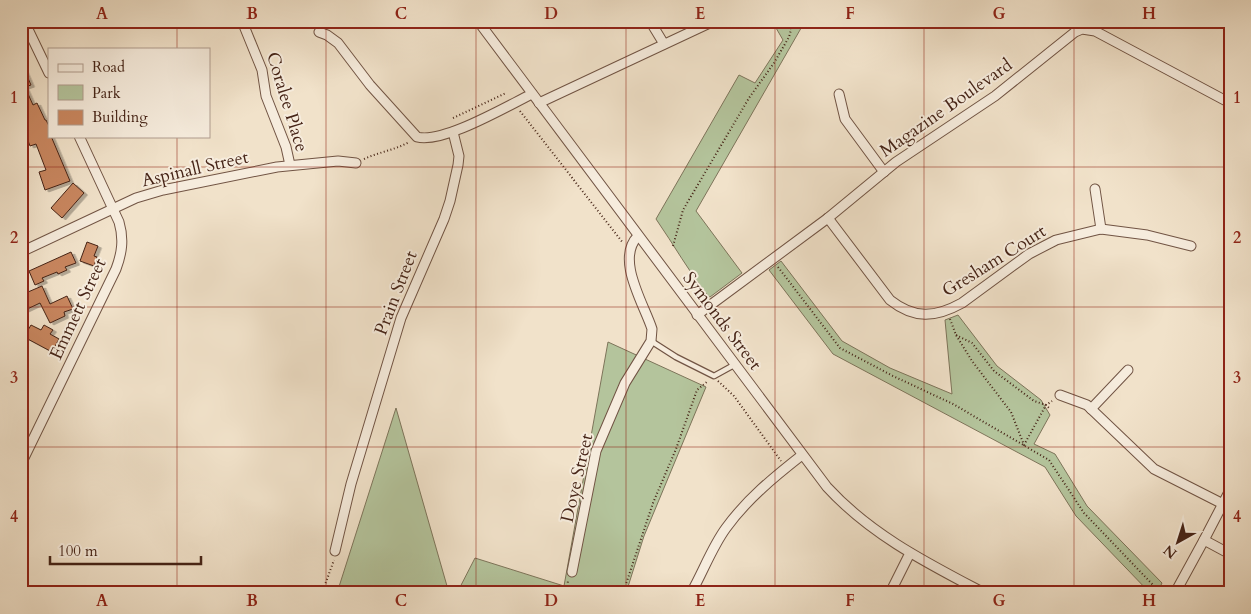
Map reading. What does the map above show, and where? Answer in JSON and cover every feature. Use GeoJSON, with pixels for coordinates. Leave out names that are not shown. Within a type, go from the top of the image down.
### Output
{"type":"FeatureCollection","features":[{"type":"Feature","properties":{"kind":"street"},"geometry":{"type":"LineString","coordinates":[[24,21],[48,71]]}},
{"type":"Feature","properties":{"kind":"street","name":"Coralee Place"},"geometry":{"type":"LineString","coordinates":[[242,21],[262,70],[266,96],[286,147],[290,166]]}},
{"type":"Feature","properties":{"kind":"street","name":"Symonds Street"},"geometry":{"type":"LineString","coordinates":[[478,21],[827,487],[853,514],[886,538],[984,593]]}},
{"type":"Feature","properties":{"kind":"street"},"geometry":{"type":"LineString","coordinates":[[650,21],[664,44]]}},
{"type":"Feature","properties":{"kind":"street"},"geometry":{"type":"LineString","coordinates":[[539,103],[714,21]]}},
{"type":"Feature","properties":{"kind":"street","name":"Magazine Boulevard"},"geometry":{"type":"LineString","coordinates":[[697,315],[828,218],[911,151],[995,96],[1065,38],[1082,29],[1094,31],[1230,103]]}},
{"type":"Feature","properties":{"kind":"street"},"geometry":{"type":"LineString","coordinates":[[319,32],[338,43],[370,86],[417,137],[432,138],[453,132],[532,94]]}},
{"type":"Feature","properties":{"kind":"street"},"geometry":{"type":"LineString","coordinates":[[839,94],[845,119],[884,172]]}},
{"type":"Feature","properties":{"kind":"street","name":"Prain Street"},"geometry":{"type":"LineString","coordinates":[[335,551],[351,484],[401,318],[450,201],[459,156],[453,132]]}},
{"type":"Feature","properties":{"kind":"street","name":"Emmett Street"},"geometry":{"type":"LineString","coordinates":[[21,464],[119,262],[122,252],[122,232],[114,209],[80,138]]}},
{"type":"Feature","properties":{"kind":"street","name":"Aspinall Street"},"geometry":{"type":"LineString","coordinates":[[21,252],[136,198],[163,190],[290,166],[338,161],[356,163]]}},
{"type":"Feature","properties":{"kind":"street"},"geometry":{"type":"LineString","coordinates":[[1095,188],[1101,229]]}},
{"type":"Feature","properties":{"kind":"street","name":"Gresham Court"},"geometry":{"type":"LineString","coordinates":[[828,218],[881,290],[898,307],[920,314],[941,313],[950,310],[1029,254],[1056,240],[1101,229],[1147,235],[1190,246]]}},
{"type":"Feature","properties":{"kind":"street"},"geometry":{"type":"LineString","coordinates":[[638,236],[632,241],[629,251],[629,262],[652,329],[651,341]]}},
{"type":"Feature","properties":{"kind":"street","name":"Doye Street"},"geometry":{"type":"LineString","coordinates":[[572,572],[596,451],[625,383],[651,341]]}},
{"type":"Feature","properties":{"kind":"street"},"geometry":{"type":"LineString","coordinates":[[1091,409],[1128,370]]}},
{"type":"Feature","properties":{"kind":"street"},"geometry":{"type":"LineString","coordinates":[[1060,395],[1087,405],[1154,469],[1224,504]]}},
{"type":"Feature","properties":{"kind":"street"},"geometry":{"type":"LineString","coordinates":[[691,593],[725,530],[744,506],[768,482],[802,455]]}},
{"type":"Feature","properties":{"kind":"street"},"geometry":{"type":"LineString","coordinates":[[1175,593],[1230,490]]}},
{"type":"Feature","properties":{"kind":"street"},"geometry":{"type":"LineString","coordinates":[[1204,540],[1230,554]]}},
{"type":"Feature","properties":{"kind":"street"},"geometry":{"type":"LineString","coordinates":[[890,593],[910,553]]}},
{"type":"Feature","properties":{"kind":"lane"},"geometry":{"type":"LineString","coordinates":[[651,341],[676,357],[714,376],[734,365]]}},
{"type":"Feature","properties":{"kind":"path"},"geometry":{"type":"LineString","coordinates":[[673,246],[683,210],[749,98],[774,63],[791,30],[790,21]]}},
{"type":"Feature","properties":{"kind":"path"},"geometry":{"type":"LineString","coordinates":[[453,118],[506,93]]}},
{"type":"Feature","properties":{"kind":"path"},"geometry":{"type":"LineString","coordinates":[[517,108],[629,251]]}},
{"type":"Feature","properties":{"kind":"path"},"geometry":{"type":"LineString","coordinates":[[356,163],[378,153],[400,147],[417,137]]}},
{"type":"Feature","properties":{"kind":"path"},"geometry":{"type":"LineString","coordinates":[[772,259],[840,348],[892,376],[953,404],[1049,460],[1084,513],[1163,593]]}},
{"type":"Feature","properties":{"kind":"path"},"geometry":{"type":"LineString","coordinates":[[950,310],[950,320],[956,335],[972,361],[1011,412],[1024,445]]}},
{"type":"Feature","properties":{"kind":"path"},"geometry":{"type":"LineString","coordinates":[[956,335],[972,343],[994,371],[1034,402],[1046,404],[1050,409]]}},
{"type":"Feature","properties":{"kind":"path"},"geometry":{"type":"LineString","coordinates":[[623,593],[653,503],[676,449],[697,390],[714,376],[719,384],[734,396],[781,461]]}},
{"type":"Feature","properties":{"kind":"path"},"geometry":{"type":"LineString","coordinates":[[1024,445],[1046,404],[1060,395]]}},
{"type":"Feature","properties":{"kind":"path"},"geometry":{"type":"LineString","coordinates":[[322,593],[336,555],[335,551]]}},
{"type":"Feature","properties":{"kind":"path"},"geometry":{"type":"LineString","coordinates":[[566,593],[572,572]]}},
{"type":"Feature","properties":{"kind":"green space"},"geometry":{"type":"Polygon","coordinates":[[[772,21],[804,21],[804,23],[696,211],[742,273],[710,297],[694,278],[656,219],[739,75],[755,83],[783,40],[772,21]]]}},
{"type":"Feature","properties":{"kind":"green space"},"geometry":{"type":"Polygon","coordinates":[[[781,261],[842,341],[890,368],[952,394],[945,320],[958,315],[997,366],[1041,400],[1050,415],[1034,444],[1055,454],[1087,506],[1162,583],[1157,593],[1150,593],[1076,516],[1045,467],[833,354],[769,270],[781,261]]]}},
{"type":"Feature","properties":{"kind":"green space"},"geometry":{"type":"Polygon","coordinates":[[[608,342],[706,387],[644,536],[626,593],[457,593],[475,558],[564,586],[608,342]]]}},
{"type":"Feature","properties":{"kind":"green space"},"geometry":{"type":"Polygon","coordinates":[[[396,408],[449,593],[337,593],[396,408]]]}},
{"type":"Feature","properties":{"kind":"building"},"geometry":{"type":"Polygon","coordinates":[[[21,62],[31,85],[25,87],[33,105],[37,103],[48,124],[48,138],[52,138],[70,181],[45,190],[39,172],[46,170],[36,144],[30,146],[21,122],[21,62]]]}},
{"type":"Feature","properties":{"kind":"building"},"geometry":{"type":"Polygon","coordinates":[[[73,183],[84,193],[62,218],[51,208],[73,183]]]}},
{"type":"Feature","properties":{"kind":"building"},"geometry":{"type":"Polygon","coordinates":[[[87,242],[98,246],[94,256],[97,257],[94,266],[80,261],[87,242]]]}},
{"type":"Feature","properties":{"kind":"building"},"geometry":{"type":"Polygon","coordinates":[[[71,252],[76,263],[65,267],[67,270],[58,274],[57,272],[42,278],[44,281],[35,285],[29,271],[71,252]]]}},
{"type":"Feature","properties":{"kind":"building"},"geometry":{"type":"Polygon","coordinates":[[[42,286],[50,304],[67,296],[73,309],[64,312],[65,316],[50,323],[40,303],[21,312],[21,295],[42,286]]]}},
{"type":"Feature","properties":{"kind":"building"},"geometry":{"type":"Polygon","coordinates":[[[31,325],[41,330],[44,325],[53,330],[50,334],[59,339],[52,352],[24,337],[31,325]]]}}]}
